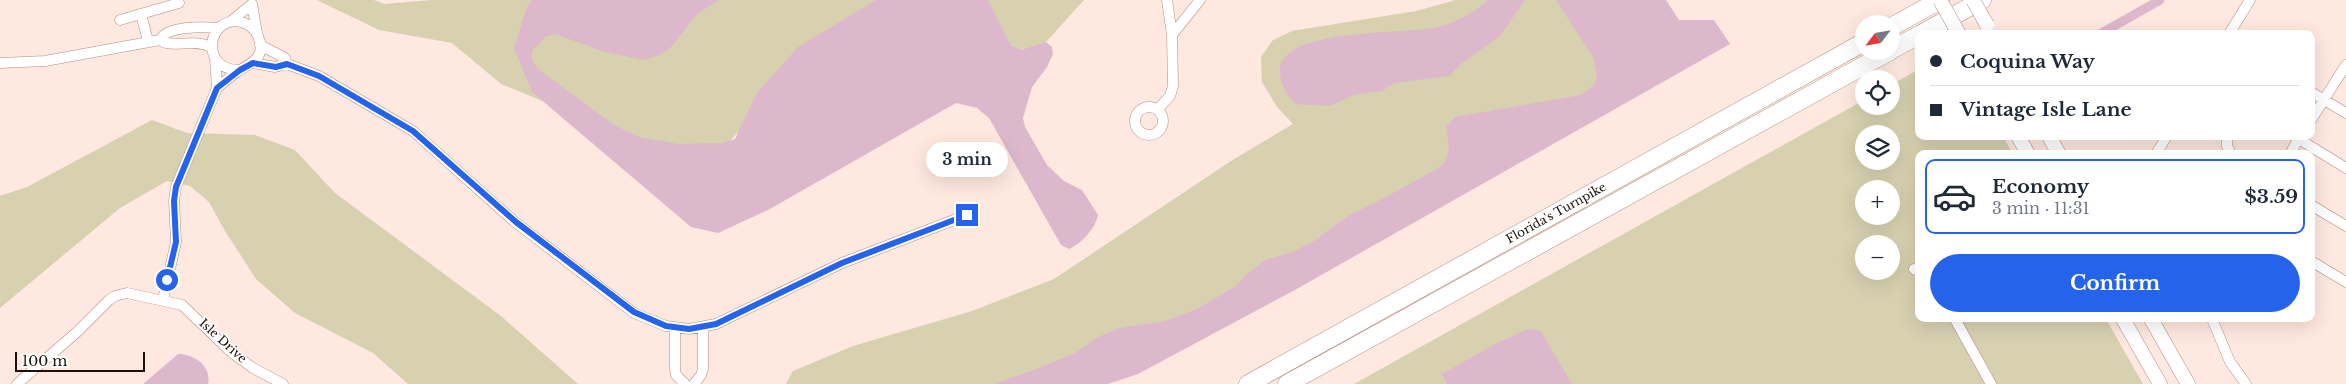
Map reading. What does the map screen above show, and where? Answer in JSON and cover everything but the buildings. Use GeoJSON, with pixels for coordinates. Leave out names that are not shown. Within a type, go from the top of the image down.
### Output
{"type":"FeatureCollection","features":[{"type":"Feature","properties":{"kind":"highway"},"geometry":{"type":"LineString","coordinates":[[1900,22],[1940,0]]}},
{"type":"Feature","properties":{"kind":"highway","name":"Florida's Turnpike"},"geometry":{"type":"LineString","coordinates":[[1927,30],[1982,0]]}},
{"type":"Feature","properties":{"kind":"highway","name":"Florida's Turnpike"},"geometry":{"type":"LineString","coordinates":[[1900,45],[1915,37]]}},
{"type":"Feature","properties":{"kind":"highway","name":"Florida's Turnpike"},"geometry":{"type":"LineString","coordinates":[[1248,384],[1855,47]]}},
{"type":"Feature","properties":{"kind":"highway","name":"Florida's Turnpike"},"geometry":{"type":"LineString","coordinates":[[1287,384],[1874,60]]}},
{"type":"Feature","properties":{"kind":"main road"},"geometry":{"type":"LineString","coordinates":[[1940,0],[1957,30]]}},
{"type":"Feature","properties":{"kind":"main road"},"geometry":{"type":"LineString","coordinates":[[1973,0],[1990,30]]}},
{"type":"Feature","properties":{"kind":"main road"},"geometry":{"type":"LineString","coordinates":[[2125,322],[2160,384]]}},
{"type":"Feature","properties":{"kind":"main road"},"geometry":{"type":"LineString","coordinates":[[2153,322],[2188,384]]}},
{"type":"Feature","properties":{"kind":"street"},"geometry":{"type":"LineString","coordinates":[[1157,110],[1170,96],[1173,86],[1172,35],[1168,0]]}},
{"type":"Feature","properties":{"kind":"street"},"geometry":{"type":"LineString","coordinates":[[1172,35],[1200,0]]}},
{"type":"Feature","properties":{"kind":"street"},"geometry":{"type":"LineString","coordinates":[[2232,30],[2250,0]]}},
{"type":"Feature","properties":{"kind":"street"},"geometry":{"type":"LineString","coordinates":[[160,40],[165,34],[184,28],[219,28],[230,22],[253,2]]}},
{"type":"Feature","properties":{"kind":"street"},"geometry":{"type":"LineString","coordinates":[[217,88],[240,70],[253,63],[260,52],[254,23],[253,2]]}},
{"type":"Feature","properties":{"kind":"street"},"geometry":{"type":"LineString","coordinates":[[120,20],[179,4]]}},
{"type":"Feature","properties":{"kind":"street"},"geometry":{"type":"LineString","coordinates":[[141,14],[148,41]]}},
{"type":"Feature","properties":{"kind":"street"},"geometry":{"type":"LineString","coordinates":[[230,22],[245,24],[257,34]]}},
{"type":"Feature","properties":{"kind":"street"},"geometry":{"type":"LineString","coordinates":[[163,300],[176,242],[174,201],[176,187],[217,88],[212,40],[219,28]]}},
{"type":"Feature","properties":{"kind":"street"},"geometry":{"type":"LineString","coordinates":[[174,31],[177,43]]}},
{"type":"Feature","properties":{"kind":"street"},"geometry":{"type":"LineString","coordinates":[[0,63],[45,61],[160,40],[168,44],[200,42],[212,47]]}},
{"type":"Feature","properties":{"kind":"street"},"geometry":{"type":"LineString","coordinates":[[260,45],[285,58],[287,64]]}},
{"type":"Feature","properties":{"kind":"street"},"geometry":{"type":"LineString","coordinates":[[215,58],[226,68],[240,70]]}},
{"type":"Feature","properties":{"kind":"street"},"geometry":{"type":"LineString","coordinates":[[253,63],[276,67],[287,64],[319,76],[413,131],[516,222],[634,312],[660,324],[675,328],[703,327],[730,319],[842,263],[967,215]]}},
{"type":"Feature","properties":{"kind":"street"},"geometry":{"type":"LineString","coordinates":[[2315,114],[2346,66]]}},
{"type":"Feature","properties":{"kind":"street"},"geometry":{"type":"LineString","coordinates":[[2315,95],[2346,113]]}},
{"type":"Feature","properties":{"kind":"street"},"geometry":{"type":"LineString","coordinates":[[2303,140],[2346,168]]}},
{"type":"Feature","properties":{"kind":"street"},"geometry":{"type":"LineString","coordinates":[[2315,207],[2346,226]]}},
{"type":"Feature","properties":{"kind":"street"},"geometry":{"type":"LineString","coordinates":[[2315,263],[2346,282]]}},
{"type":"Feature","properties":{"kind":"street","name":"Isle Drive"},"geometry":{"type":"LineString","coordinates":[[17,384],[68,340],[114,296],[127,292],[188,308],[231,352],[253,368],[283,384]]}},
{"type":"Feature","properties":{"kind":"street"},"geometry":{"type":"LineString","coordinates":[[1957,322],[1991,384]]}},
{"type":"Feature","properties":{"kind":"street"},"geometry":{"type":"LineString","coordinates":[[2213,322],[2230,362],[2246,384]]}},
{"type":"Feature","properties":{"kind":"street"},"geometry":{"type":"LineString","coordinates":[[694,384],[701,376],[703,369],[703,327]]}},
{"type":"Feature","properties":{"kind":"street"},"geometry":{"type":"LineString","coordinates":[[675,328],[676,376],[686,384]]}},
{"type":"Feature","properties":{"kind":"shaded area"},"geometry":{"type":"Polygon","coordinates":[[[317,0],[374,0],[384,4],[432,0],[896,0],[809,53],[721,151],[654,150],[596,123],[501,84],[452,43],[379,30],[317,0]]]}},
{"type":"Feature","properties":{"kind":"shaded area"},"geometry":{"type":"Polygon","coordinates":[[[532,0],[719,0],[698,13],[671,47],[661,54],[645,60],[605,52],[555,34],[545,37],[532,51],[532,60],[538,69],[614,125],[639,137],[678,144],[723,143],[735,139],[757,93],[798,47],[876,0],[988,0],[1011,46],[1022,50],[1046,42],[1052,47],[1053,54],[1047,67],[1032,87],[1023,118],[1025,127],[1047,165],[1064,181],[1082,190],[1098,215],[1091,230],[1079,243],[1069,249],[1061,245],[989,118],[977,108],[956,103],[768,210],[718,233],[691,227],[532,92],[514,48],[527,7],[532,0]]]}},
{"type":"Feature","properties":{"kind":"shaded area"},"geometry":{"type":"Polygon","coordinates":[[[979,0],[1084,0],[1046,42],[1018,59],[979,0]]]}},
{"type":"Feature","properties":{"kind":"shaded area"},"geometry":{"type":"Polygon","coordinates":[[[1456,0],[1664,0],[1628,74],[1149,340],[1018,384],[786,384],[793,371],[853,346],[972,311],[1054,279],[1231,161],[1293,124],[1277,107],[1262,82],[1261,57],[1273,40],[1292,31],[1416,11],[1456,0]]]}},
{"type":"Feature","properties":{"kind":"shaded area"},"geometry":{"type":"Polygon","coordinates":[[[1488,0],[1525,0],[1500,36],[1462,63],[1449,76],[1394,83],[1382,91],[1353,95],[1329,106],[1295,104],[1284,87],[1280,75],[1284,59],[1298,48],[1320,40],[1443,26],[1467,15],[1488,0]]]}},
{"type":"Feature","properties":{"kind":"shaded area"},"geometry":{"type":"Polygon","coordinates":[[[1556,0],[1666,0],[1679,20],[1714,20],[1730,44],[1293,291],[1138,374],[1108,384],[995,384],[1075,353],[1098,337],[1120,328],[1165,321],[1197,309],[1236,286],[1247,274],[1265,260],[1290,253],[1311,243],[1348,216],[1437,169],[1446,161],[1449,147],[1446,127],[1455,117],[1581,95],[1594,85],[1597,76],[1593,57],[1556,0]]]}},
{"type":"Feature","properties":{"kind":"shaded area"},"geometry":{"type":"Polygon","coordinates":[[[1915,71],[1915,140],[2005,140],[2011,150],[1915,150],[1915,322],[2108,322],[2143,384],[1354,384],[1855,105],[1855,115],[1900,115],[1900,80],[1915,71]]]}},
{"type":"Feature","properties":{"kind":"shaded area"},"geometry":{"type":"Polygon","coordinates":[[[152,120],[187,133],[255,135],[295,150],[335,193],[501,316],[578,384],[408,384],[373,353],[295,313],[256,279],[209,202],[190,186],[167,181],[120,208],[0,308],[0,196],[27,187],[152,120]]]}},
{"type":"Feature","properties":{"kind":"shaded area"},"geometry":{"type":"Polygon","coordinates":[[[1528,329],[1540,330],[1572,384],[1447,384],[1442,374],[1497,343],[1528,329]]]}},
{"type":"Feature","properties":{"kind":"shaded area"},"geometry":{"type":"Polygon","coordinates":[[[178,354],[190,356],[200,362],[207,372],[208,384],[143,384],[178,354]]]}},
{"type":"Feature","properties":{"kind":"waterway"},"geometry":{"type":"LineString","coordinates":[[2107,30],[2160,0]]}},
{"type":"Feature","properties":{"kind":"route"},"geometry":{"type":"LineString","coordinates":[[167,280],[176,242],[174,201],[176,187],[217,88],[240,70],[247,68],[253,63],[276,67],[287,64],[305,70],[319,76],[413,131],[516,222],[634,312],[646,319],[675,328],[703,327],[730,319],[860,255],[967,215]]}}]}
